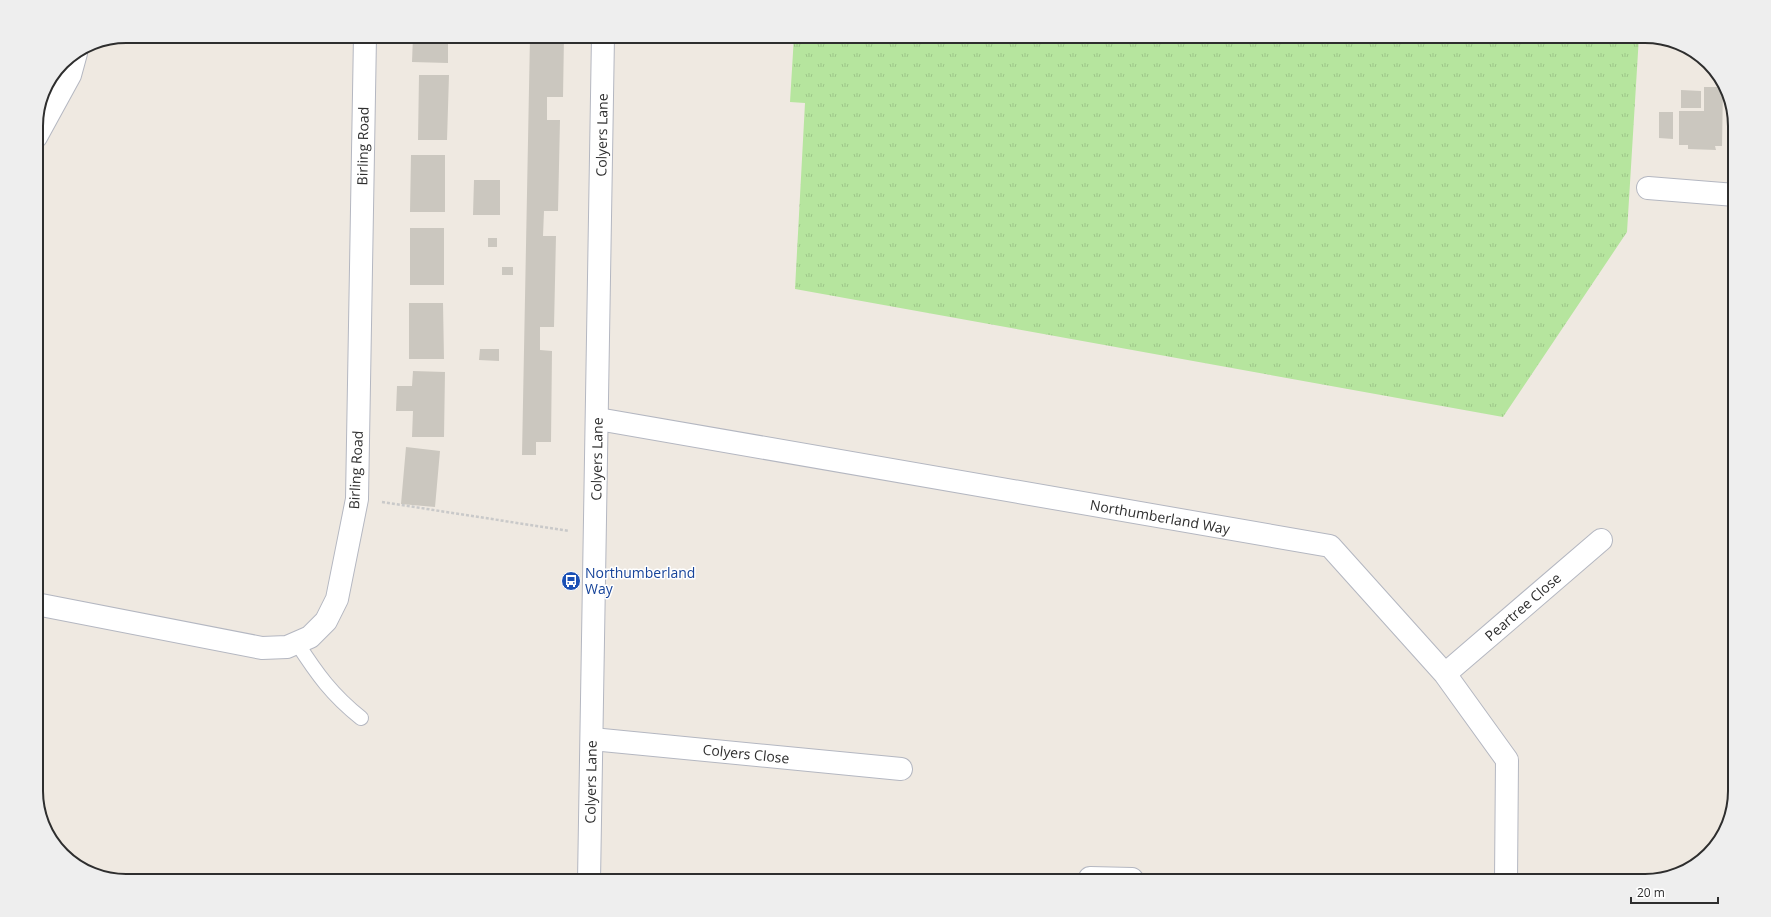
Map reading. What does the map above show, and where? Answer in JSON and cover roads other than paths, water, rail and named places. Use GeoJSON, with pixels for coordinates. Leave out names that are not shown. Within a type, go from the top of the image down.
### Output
{"type":"FeatureCollection","features":[{"type":"Feature","properties":{"kind":"street","name":"Birling Road"},"geometry":{"type":"LineString","coordinates":[[43,605],[262,648],[287,647],[297,643],[310,637],[326,621],[337,599],[357,499],[364,43]]}},
{"type":"Feature","properties":{"kind":"street","name":"Colyers Lane"},"geometry":{"type":"LineString","coordinates":[[589,874],[598,419],[603,43]]}},
{"type":"Feature","properties":{"kind":"street"},"geometry":{"type":"LineString","coordinates":[[43,124],[70,74],[73,62]]}},
{"type":"Feature","properties":{"kind":"street"},"geometry":{"type":"LineString","coordinates":[[1648,188],[1728,194]]}},
{"type":"Feature","properties":{"kind":"street","name":"Northumberland Way"},"geometry":{"type":"LineString","coordinates":[[598,419],[1330,546],[1445,674],[1507,760],[1506,874]]}},
{"type":"Feature","properties":{"kind":"street","name":"Peartree Close"},"geometry":{"type":"LineString","coordinates":[[1445,674],[1601,540]]}},
{"type":"Feature","properties":{"kind":"street","name":"Colyers Close"},"geometry":{"type":"LineString","coordinates":[[592,739],[901,769]]}},
{"type":"Feature","properties":{"kind":"lane"},"geometry":{"type":"LineString","coordinates":[[297,643],[318,676],[340,702],[361,718]]}},
{"type":"Feature","properties":{"kind":"place","name":"Northumberland Way"},"geometry":{"type":"Point","coordinates":[571,581]}}]}
